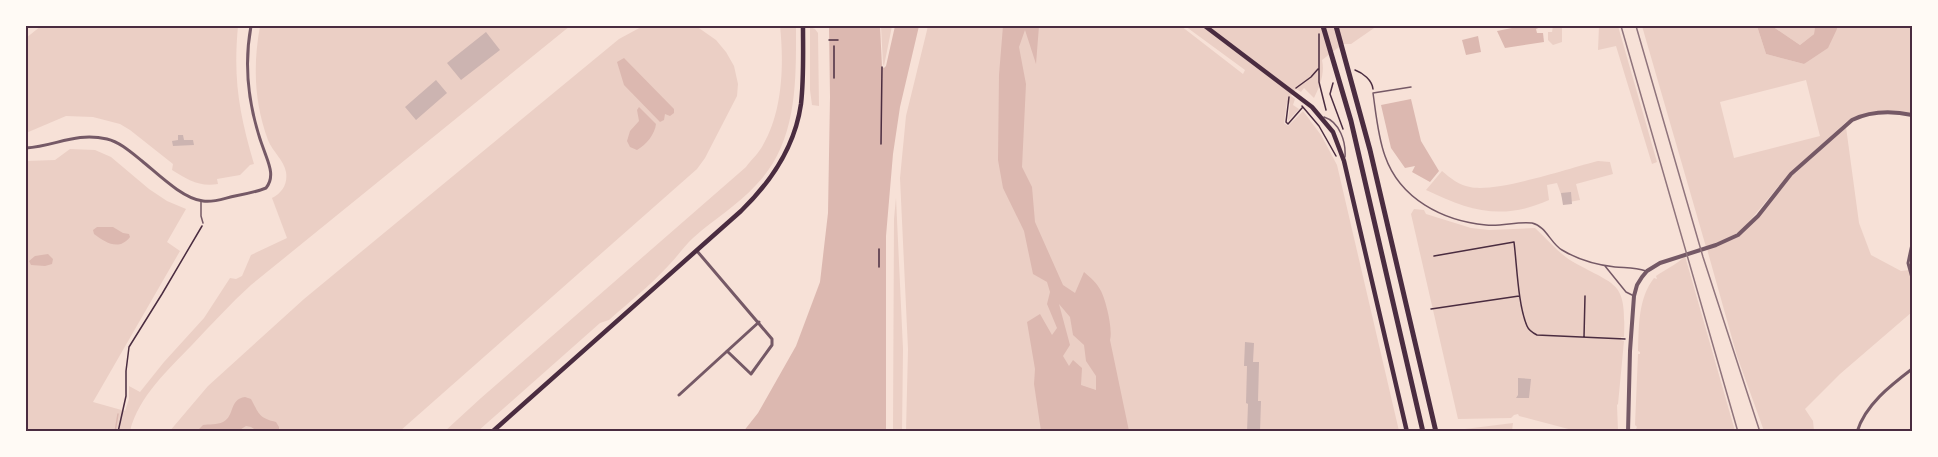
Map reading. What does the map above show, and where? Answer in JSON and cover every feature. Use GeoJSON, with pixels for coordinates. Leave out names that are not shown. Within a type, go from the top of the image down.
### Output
{"type":"FeatureCollection","features":[{"type":"Feature","properties":{"kind":"highway"},"geometry":{"type":"LineString","coordinates":[[1323,26],[1343,92],[1423,432]]}},
{"type":"Feature","properties":{"kind":"highway"},"geometry":{"type":"LineString","coordinates":[[1336,26],[1355,88],[1436,432]]}},
{"type":"Feature","properties":{"kind":"main road"},"geometry":{"type":"LineString","coordinates":[[492,432],[697,251],[756,197],[771,179],[785,153],[801,107],[803,26]]}},
{"type":"Feature","properties":{"kind":"main road"},"geometry":{"type":"LineString","coordinates":[[1204,26],[1298,96],[1322,117],[1333,132],[1344,161],[1407,432]]}},
{"type":"Feature","properties":{"kind":"street"},"geometry":{"type":"LineString","coordinates":[[26,148],[90,136],[110,140],[128,149],[181,191],[201,201],[215,201],[260,190],[269,184],[270,167],[258,134],[247,81],[251,26]]}},
{"type":"Feature","properties":{"kind":"street"},"geometry":{"type":"LineString","coordinates":[[1628,432],[1630,339],[1634,297],[1637,285],[1647,271],[1668,260],[1735,237],[1754,221],[1791,174],[1852,120],[1881,112],[1912,115]]}},
{"type":"Feature","properties":{"kind":"street"},"geometry":{"type":"LineString","coordinates":[[1912,244],[1908,263],[1912,278]]}},
{"type":"Feature","properties":{"kind":"street"},"geometry":{"type":"LineString","coordinates":[[697,251],[770,335],[772,342],[751,374],[727,351]]}},
{"type":"Feature","properties":{"kind":"street"},"geometry":{"type":"LineString","coordinates":[[680,395],[759,322]]}},
{"type":"Feature","properties":{"kind":"street"},"geometry":{"type":"LineString","coordinates":[[1857,432],[1862,418],[1872,406],[1892,384],[1912,369]]}},
{"type":"Feature","properties":{"kind":"lane"},"geometry":{"type":"LineString","coordinates":[[1411,87],[1373,93],[1385,157],[1394,175],[1407,192],[1427,207],[1463,221],[1486,225],[1532,223],[1543,230],[1560,249],[1604,265],[1637,267],[1647,271]]}},
{"type":"Feature","properties":{"kind":"lane"},"geometry":{"type":"LineString","coordinates":[[201,201],[203,223]]}},
{"type":"Feature","properties":{"kind":"lane"},"geometry":{"type":"LineString","coordinates":[[1604,265],[1626,292],[1634,297]]}},
{"type":"Feature","properties":{"kind":"path"},"geometry":{"type":"LineString","coordinates":[[1319,32],[1318,69],[1326,110]]}},
{"type":"Feature","properties":{"kind":"path"},"geometry":{"type":"LineString","coordinates":[[829,40],[838,40]]}},
{"type":"Feature","properties":{"kind":"path"},"geometry":{"type":"LineString","coordinates":[[834,46],[834,78]]}},
{"type":"Feature","properties":{"kind":"path"},"geometry":{"type":"LineString","coordinates":[[829,61],[834,61]]}},
{"type":"Feature","properties":{"kind":"path"},"geometry":{"type":"LineString","coordinates":[[881,144],[882,67]]}},
{"type":"Feature","properties":{"kind":"path"},"geometry":{"type":"LineString","coordinates":[[1318,69],[1311,77],[1298,85],[1289,97],[1286,122],[1288,124],[1303,107],[1318,126]]}},
{"type":"Feature","properties":{"kind":"path"},"geometry":{"type":"LineString","coordinates":[[118,432],[126,396],[129,347],[203,223]]}},
{"type":"Feature","properties":{"kind":"path"},"geometry":{"type":"LineString","coordinates":[[1434,256],[1514,242],[1526,324],[1532,333],[1584,338],[1630,339]]}},
{"type":"Feature","properties":{"kind":"path"},"geometry":{"type":"LineString","coordinates":[[879,249],[879,267]]}},
{"type":"Feature","properties":{"kind":"path"},"geometry":{"type":"LineString","coordinates":[[1431,309],[1521,296]]}},
{"type":"Feature","properties":{"kind":"path"},"geometry":{"type":"LineString","coordinates":[[1584,338],[1585,296]]}},
{"type":"Feature","properties":{"kind":"shaded area"},"geometry":{"type":"Polygon","coordinates":[[[41,26],[238,26],[236,63],[238,96],[254,164],[240,175],[217,179],[218,184],[199,184],[172,170],[173,164],[120,124],[93,117],[66,116],[26,133],[26,38],[41,26]]]}},
{"type":"Feature","properties":{"kind":"shaded area"},"geometry":{"type":"Polygon","coordinates":[[[260,26],[570,26],[251,285],[155,385],[140,406],[130,431],[26,431],[26,161],[55,160],[70,149],[95,150],[111,157],[167,201],[186,209],[167,242],[180,251],[93,402],[125,411],[129,399],[129,386],[140,392],[204,318],[230,278],[236,279],[242,276],[251,255],[287,238],[272,198],[284,188],[286,172],[268,140],[257,98],[256,55],[260,26]]]}},
{"type":"Feature","properties":{"kind":"shaded area"},"geometry":{"type":"Polygon","coordinates":[[[643,26],[696,26],[716,40],[734,66],[738,84],[737,96],[705,158],[697,169],[400,431],[169,432],[208,386],[304,299],[619,39],[643,26]]]}},
{"type":"Feature","properties":{"kind":"shaded area"},"geometry":{"type":"Polygon","coordinates":[[[780,26],[796,26],[796,68],[792,110],[780,150],[770,168],[756,185],[693,238],[640,293],[609,320],[600,323],[478,431],[445,431],[746,167],[757,154],[770,132],[778,102],[782,71],[780,26]]]}},
{"type":"Feature","properties":{"kind":"shaded area"},"geometry":{"type":"Polygon","coordinates":[[[829,26],[880,26],[882,67],[884,68],[895,26],[919,26],[900,107],[893,154],[886,236],[886,431],[743,432],[758,413],[796,346],[820,282],[828,213],[829,26]]]}},
{"type":"Feature","properties":{"kind":"shaded area"},"geometry":{"type":"Polygon","coordinates":[[[881,26],[892,26],[884,66],[883,64],[881,26]]]}},
{"type":"Feature","properties":{"kind":"shaded area"},"geometry":{"type":"Polygon","coordinates":[[[928,26],[1181,26],[1243,74],[1245,70],[1185,26],[1377,26],[1351,44],[1343,44],[1322,60],[1323,70],[1314,98],[1304,88],[1301,92],[1296,89],[1291,96],[1295,99],[1293,105],[1299,109],[1288,121],[1290,104],[1287,102],[1284,123],[1288,126],[1303,111],[1321,135],[1337,165],[1399,431],[906,432],[908,349],[900,178],[906,116],[928,26]]]}},
{"type":"Feature","properties":{"kind":"shaded area"},"geometry":{"type":"Polygon","coordinates":[[[1003,26],[1039,26],[1036,64],[1025,30],[1019,47],[1026,84],[1022,167],[1032,187],[1035,222],[1063,285],[1075,293],[1084,272],[1096,283],[1103,296],[1129,431],[1041,431],[1034,384],[1035,369],[1027,322],[1040,314],[1052,335],[1057,328],[1047,304],[1050,292],[1047,282],[1033,274],[1024,231],[1003,188],[998,160],[999,75],[1003,26]],[[1059,304],[1070,345],[1063,356],[1069,366],[1073,360],[1082,368],[1081,385],[1096,390],[1096,376],[1086,361],[1084,345],[1073,335],[1070,317],[1059,304]]]}},
{"type":"Feature","properties":{"kind":"shaded area"},"geometry":{"type":"Polygon","coordinates":[[[1513,26],[1543,26],[1536,29],[1537,33],[1543,33],[1544,42],[1505,48],[1497,31],[1513,26]]]}},
{"type":"Feature","properties":{"kind":"shaded area"},"geometry":{"type":"Polygon","coordinates":[[[1553,26],[1562,26],[1562,42],[1553,45],[1548,40],[1548,32],[1552,32],[1553,26]]]}},
{"type":"Feature","properties":{"kind":"shaded area"},"geometry":{"type":"Polygon","coordinates":[[[1599,26],[1618,26],[1657,162],[1652,164],[1616,46],[1598,50],[1599,26]]]}},
{"type":"Feature","properties":{"kind":"shaded area"},"geometry":{"type":"Polygon","coordinates":[[[1642,26],[1757,26],[1766,54],[1804,64],[1837,29],[1837,26],[1912,26],[1912,114],[1888,112],[1861,116],[1846,122],[1783,181],[1743,229],[1731,237],[1706,247],[1642,26]],[[1806,80],[1720,102],[1734,158],[1820,136],[1806,80]]]}},
{"type":"Feature","properties":{"kind":"shaded area"},"geometry":{"type":"Polygon","coordinates":[[[1757,26],[1772,26],[1800,45],[1814,34],[1815,26],[1837,26],[1837,29],[1828,48],[1804,64],[1766,54],[1757,26]]]}},
{"type":"Feature","properties":{"kind":"shaded area"},"geometry":{"type":"Polygon","coordinates":[[[1772,26],[1815,26],[1814,34],[1800,45],[1772,26]]]}},
{"type":"Feature","properties":{"kind":"shaded area"},"geometry":{"type":"Polygon","coordinates":[[[810,27],[818,33],[819,106],[812,105],[810,90],[810,27]]]}},
{"type":"Feature","properties":{"kind":"shaded area"},"geometry":{"type":"Polygon","coordinates":[[[1478,36],[1481,52],[1466,55],[1462,40],[1478,36]]]}},
{"type":"Feature","properties":{"kind":"shaded area"},"geometry":{"type":"Polygon","coordinates":[[[624,58],[674,109],[674,113],[670,116],[665,114],[664,120],[660,122],[624,85],[617,62],[624,58]]]}},
{"type":"Feature","properties":{"kind":"shaded area"},"geometry":{"type":"Polygon","coordinates":[[[1411,99],[1421,141],[1439,171],[1430,182],[1412,172],[1415,166],[1405,168],[1391,148],[1381,105],[1411,99]]]}},
{"type":"Feature","properties":{"kind":"shaded area"},"geometry":{"type":"Polygon","coordinates":[[[639,107],[656,124],[649,139],[637,150],[630,147],[627,141],[630,131],[639,121],[637,110],[639,107]]]}},
{"type":"Feature","properties":{"kind":"shaded area"},"geometry":{"type":"Polygon","coordinates":[[[1846,127],[1859,223],[1871,255],[1901,271],[1909,270],[1912,281],[1912,312],[1840,374],[1805,409],[1813,421],[1814,431],[1764,431],[1737,356],[1707,249],[1744,232],[1792,176],[1846,127]]]}},
{"type":"Feature","properties":{"kind":"shaded area"},"geometry":{"type":"Polygon","coordinates":[[[1598,161],[1610,162],[1613,174],[1576,184],[1580,200],[1564,203],[1557,183],[1547,185],[1549,200],[1501,212],[1472,208],[1426,190],[1442,171],[1462,185],[1482,188],[1515,183],[1598,161]]]}},
{"type":"Feature","properties":{"kind":"shaded area"},"geometry":{"type":"Polygon","coordinates":[[[896,198],[903,349],[902,432],[893,431],[896,198]]]}},
{"type":"Feature","properties":{"kind":"shaded area"},"geometry":{"type":"Polygon","coordinates":[[[1414,209],[1424,210],[1426,214],[1471,228],[1489,230],[1535,228],[1564,256],[1617,288],[1621,296],[1624,319],[1617,405],[1618,431],[1576,431],[1518,414],[1511,418],[1458,419],[1411,214],[1414,209]]]}},
{"type":"Feature","properties":{"kind":"shaded area"},"geometry":{"type":"Polygon","coordinates":[[[97,227],[113,227],[129,234],[130,237],[121,244],[112,244],[94,234],[93,230],[97,227]]]}},
{"type":"Feature","properties":{"kind":"shaded area"},"geometry":{"type":"Polygon","coordinates":[[[48,254],[53,259],[52,264],[31,265],[29,261],[35,256],[48,254]]]}},
{"type":"Feature","properties":{"kind":"shaded area"},"geometry":{"type":"Polygon","coordinates":[[[1685,256],[1735,431],[1635,431],[1642,303],[1654,278],[1657,279],[1656,276],[1685,256]]]}},
{"type":"Feature","properties":{"kind":"shaded area"},"geometry":{"type":"Polygon","coordinates":[[[240,398],[251,399],[263,417],[276,422],[279,431],[257,431],[246,426],[238,431],[197,431],[203,425],[223,422],[229,416],[234,404],[240,398]]]}},
{"type":"Feature","properties":{"kind":"shaded area"},"geometry":{"type":"Polygon","coordinates":[[[1513,423],[1512,431],[1449,431],[1513,423]]]}},
{"type":"Feature","properties":{"kind":"building"},"geometry":{"type":"Polygon","coordinates":[[[486,32],[500,50],[461,80],[447,63],[486,32]]]}},
{"type":"Feature","properties":{"kind":"building"},"geometry":{"type":"Polygon","coordinates":[[[436,80],[447,93],[416,120],[405,107],[436,80]]]}},
{"type":"Feature","properties":{"kind":"building"},"geometry":{"type":"Polygon","coordinates":[[[178,135],[183,135],[184,140],[193,140],[194,145],[173,146],[172,141],[178,140],[178,135]]]}},
{"type":"Feature","properties":{"kind":"building"},"geometry":{"type":"Polygon","coordinates":[[[1571,192],[1572,204],[1563,205],[1561,193],[1571,192]]]}},
{"type":"Feature","properties":{"kind":"building"},"geometry":{"type":"Polygon","coordinates":[[[1245,342],[1254,343],[1253,362],[1259,362],[1260,432],[1247,432],[1245,342]]]}},
{"type":"Feature","properties":{"kind":"building"},"geometry":{"type":"Polygon","coordinates":[[[1518,378],[1531,379],[1529,398],[1516,398],[1518,378]]]}},
{"type":"Feature","properties":{"kind":"waterway"},"geometry":{"type":"LineString","coordinates":[[115,432],[118,414]]}},
{"type":"Feature","properties":{"kind":"railway"},"geometry":{"type":"LineString","coordinates":[[1621,26],[1738,432]]}},
{"type":"Feature","properties":{"kind":"railway"},"geometry":{"type":"LineString","coordinates":[[1636,26],[1703,257],[1760,432]]}}]}
